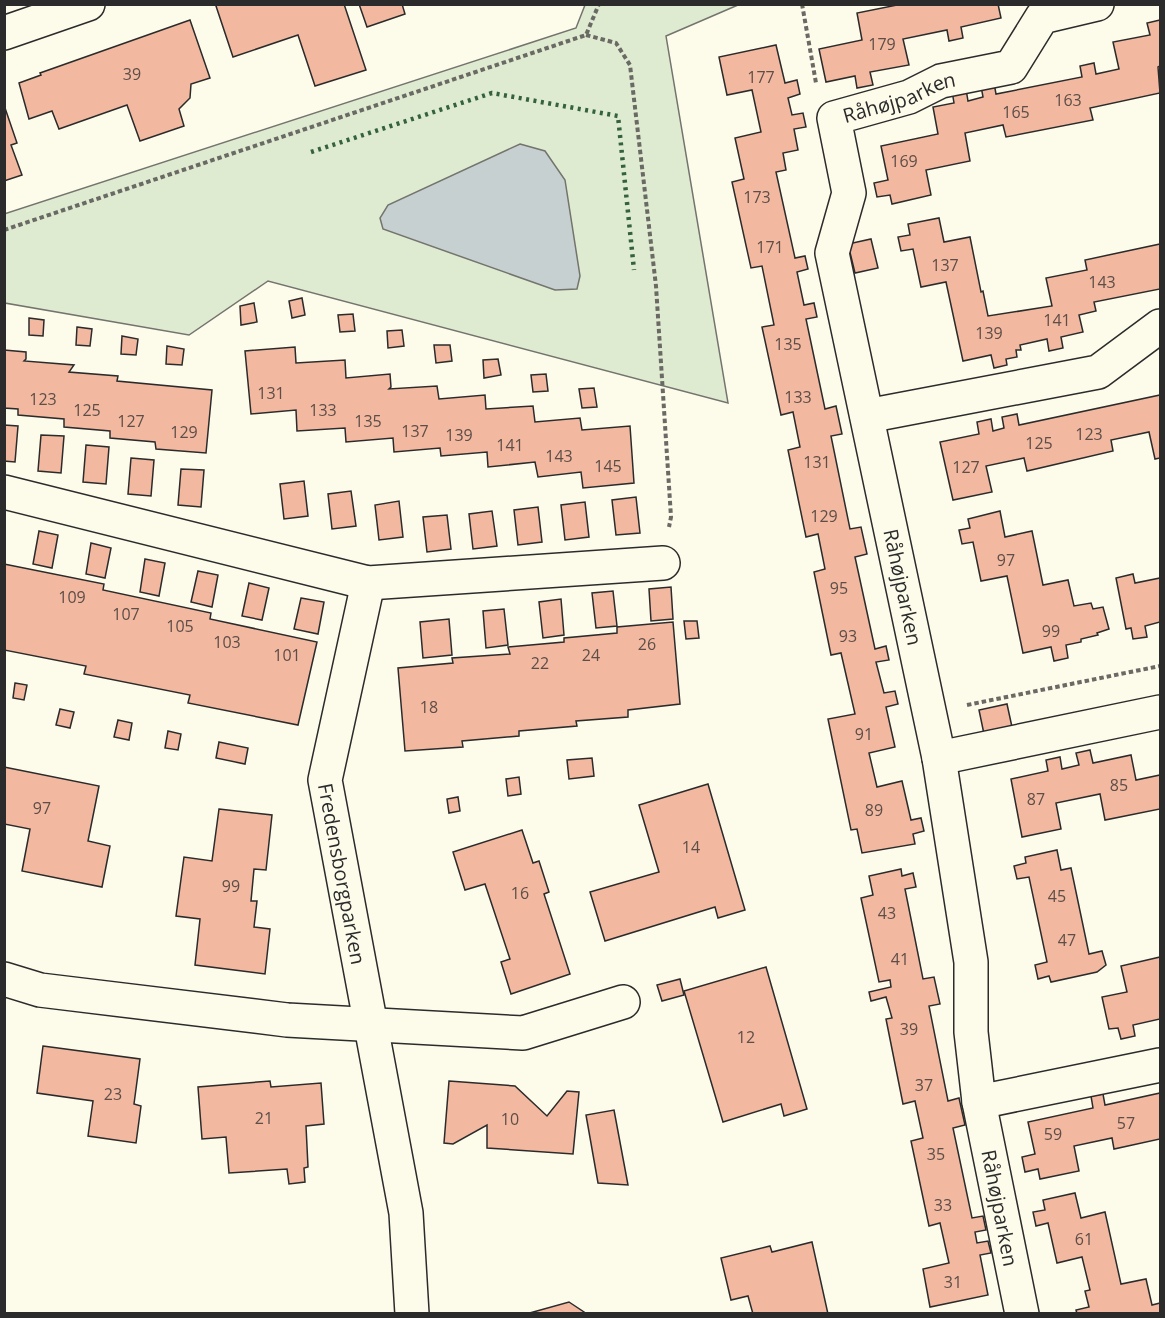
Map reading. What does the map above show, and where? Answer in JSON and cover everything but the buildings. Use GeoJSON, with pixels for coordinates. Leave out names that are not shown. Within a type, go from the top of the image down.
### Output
{"type":"FeatureCollection","features":[{"type":"Feature","properties":{"kind":"street"},"geometry":{"type":"LineString","coordinates":[[4,33],[88,4]]}},
{"type":"Feature","properties":{"kind":"street","name":"Råhøjparken"},"geometry":{"type":"LineString","coordinates":[[1022,1314],[979,1102],[970,1032],[971,962],[939,758],[832,253],[849,193],[834,118],[909,97],[941,81],[1011,67],[1042,17],[1097,4]]}},
{"type":"Feature","properties":{"kind":"street"},"geometry":{"type":"LineString","coordinates":[[867,417],[1098,372],[1161,326]]}},
{"type":"Feature","properties":{"kind":"street"},"geometry":{"type":"LineString","coordinates":[[4,492],[368,583],[663,563]]}},
{"type":"Feature","properties":{"kind":"street","name":"Fredensborgparken"},"geometry":{"type":"LineString","coordinates":[[368,583],[325,780],[406,1213],[412,1314]]}},
{"type":"Feature","properties":{"kind":"street"},"geometry":{"type":"LineString","coordinates":[[939,758],[1161,712]]}},
{"type":"Feature","properties":{"kind":"street"},"geometry":{"type":"LineString","coordinates":[[4,979],[52,991],[287,1020],[523,1033],[623,1002]]}},
{"type":"Feature","properties":{"kind":"street"},"geometry":{"type":"LineString","coordinates":[[979,1102],[1161,1065]]}},
{"type":"Feature","properties":{"kind":"path"},"geometry":{"type":"LineString","coordinates":[[586,35],[599,4]]}},
{"type":"Feature","properties":{"kind":"path"},"geometry":{"type":"LineString","coordinates":[[802,4],[819,99],[834,118]]}},
{"type":"Feature","properties":{"kind":"path"},"geometry":{"type":"LineString","coordinates":[[4,230],[586,35],[616,43],[630,64],[656,286],[671,517],[663,563]]}},
{"type":"Feature","properties":{"kind":"path"},"geometry":{"type":"LineString","coordinates":[[929,713],[1161,666]]}},
{"type":"Feature","properties":{"kind":"green space"},"geometry":{"type":"Polygon","coordinates":[[[585,5],[738,5],[666,36],[728,403],[268,281],[189,335],[5,303],[4,214],[576,28],[585,5]]]}},
{"type":"Feature","properties":{"kind":"shaded area"},"geometry":{"type":"Polygon","coordinates":[[[520,144],[545,151],[565,180],[580,276],[577,289],[555,290],[383,229],[380,218],[388,205],[520,144]]]}},
{"type":"Feature","properties":{"kind":"hedge"},"geometry":{"type":"LineString","coordinates":[[311,152],[492,93],[618,116],[634,270]]}}]}
